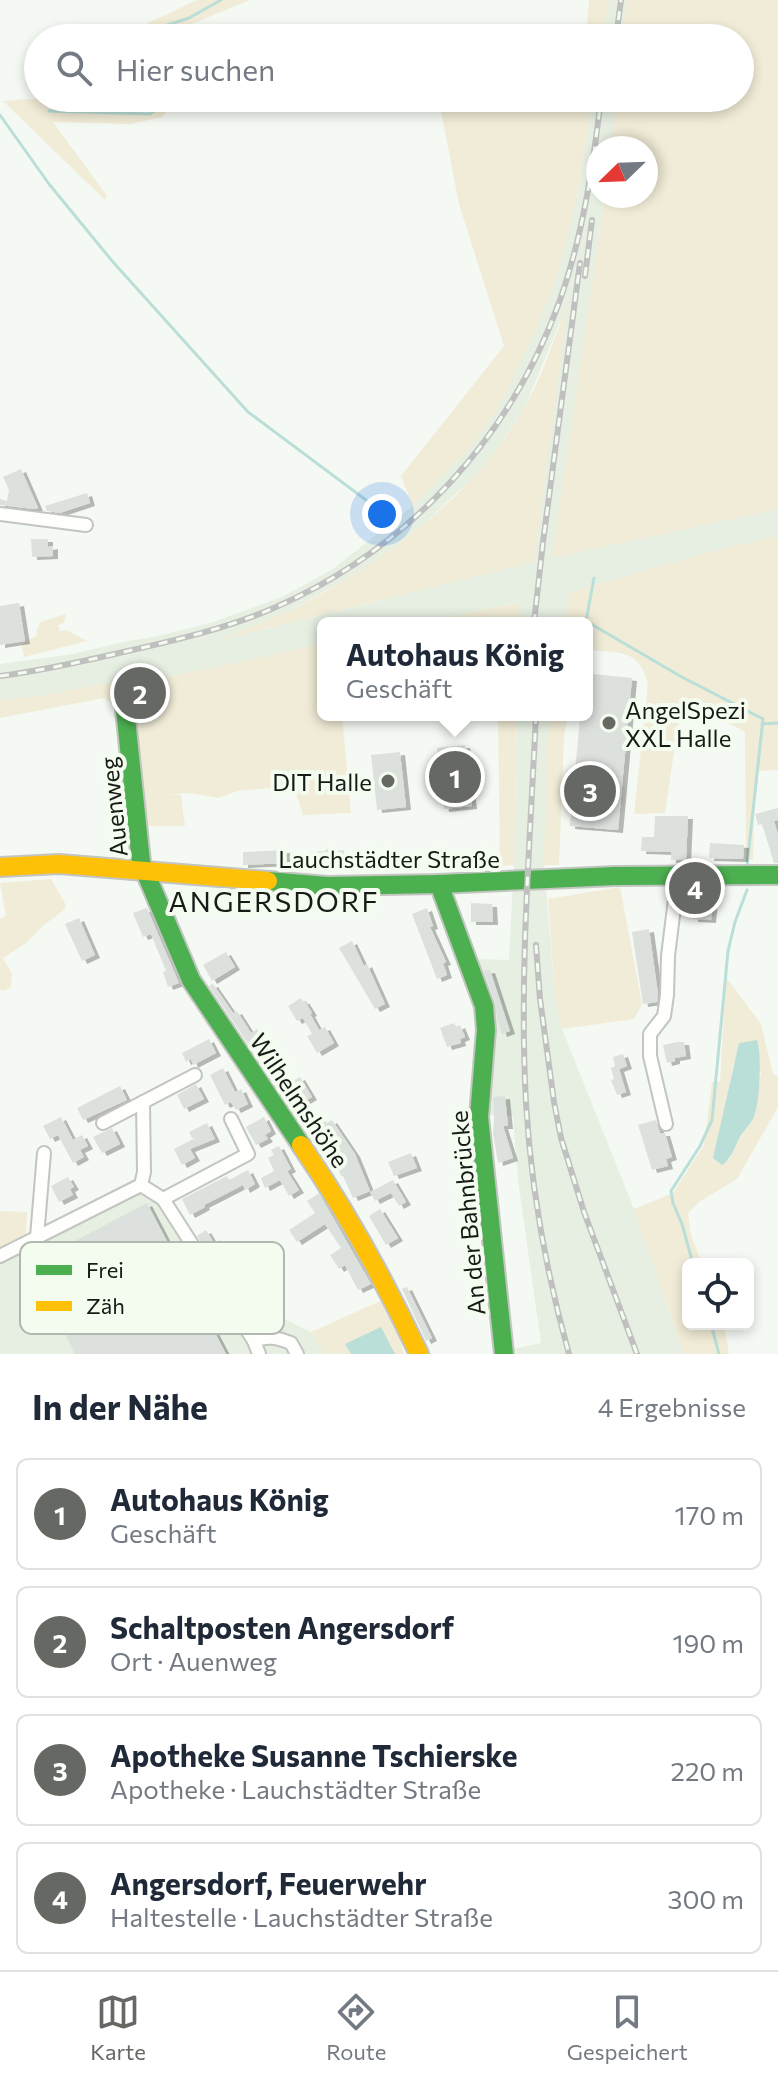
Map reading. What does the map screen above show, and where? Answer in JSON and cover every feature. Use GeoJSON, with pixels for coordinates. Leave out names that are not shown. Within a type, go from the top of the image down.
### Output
{"type":"FeatureCollection","features":[{"type":"Feature","properties":{"kind":"street"},"geometry":{"type":"LineString","coordinates":[[0,514],[86,525]]}},
{"type":"Feature","properties":{"kind":"street","name":"Auenweg"},"geometry":{"type":"LineString","coordinates":[[123,690],[141,862],[145,871]]}},
{"type":"Feature","properties":{"kind":"street","name":"Lauchstädter Straße"},"geometry":{"type":"LineString","coordinates":[[0,867],[59,864],[299,885],[778,875]]}},
{"type":"Feature","properties":{"kind":"street","name":"Wilhelmshöhe"},"geometry":{"type":"LineString","coordinates":[[145,871],[191,980],[327,1183],[391,1294],[419,1354]]}},
{"type":"Feature","properties":{"kind":"street"},"geometry":{"type":"LineString","coordinates":[[666,1124],[650,1056],[650,1034],[664,1016],[678,875]]}},
{"type":"Feature","properties":{"kind":"street","name":"An der Bahnbrücke"},"geometry":{"type":"LineString","coordinates":[[439,884],[484,1006],[486,1030],[479,1117],[504,1354]]}},
{"type":"Feature","properties":{"kind":"street"},"geometry":{"type":"LineString","coordinates":[[103,1123],[195,1075]]}},
{"type":"Feature","properties":{"kind":"street"},"geometry":{"type":"LineString","coordinates":[[141,1185],[144,1172],[143,1102]]}},
{"type":"Feature","properties":{"kind":"street"},"geometry":{"type":"LineString","coordinates":[[163,1199],[248,1154],[231,1119]]}},
{"type":"Feature","properties":{"kind":"street"},"geometry":{"type":"LineString","coordinates":[[37,1237],[44,1153]]}},
{"type":"Feature","properties":{"kind":"street"},"geometry":{"type":"LineString","coordinates":[[141,1185],[163,1199],[190,1242]]}},
{"type":"Feature","properties":{"kind":"street"},"geometry":{"type":"LineString","coordinates":[[27,1242],[141,1185]]}},
{"type":"Feature","properties":{"kind":"street"},"geometry":{"type":"LineString","coordinates":[[0,1256],[20,1246]]}},
{"type":"Feature","properties":{"kind":"street"},"geometry":{"type":"LineString","coordinates":[[256,1348],[262,1337],[278,1338],[291,1343],[297,1354]]}},
{"type":"Feature","properties":{"kind":"shaded area"},"geometry":{"type":"Polygon","coordinates":[[[197,0],[250,0],[192,24],[146,24],[197,0]]]}},
{"type":"Feature","properties":{"kind":"shaded area"},"geometry":{"type":"Polygon","coordinates":[[[589,0],[609,0],[605,24],[587,24],[589,0]]]}},
{"type":"Feature","properties":{"kind":"shaded area"},"geometry":{"type":"Polygon","coordinates":[[[609,0],[626,0],[623,24],[605,24],[609,0]]]}},
{"type":"Feature","properties":{"kind":"shaded area"},"geometry":{"type":"Polygon","coordinates":[[[626,0],[778,0],[778,509],[552,558],[603,208],[658,208],[658,136],[612,136],[615,112],[754,112],[754,24],[623,24],[626,0]]]}},
{"type":"Feature","properties":{"kind":"shaded area"},"geometry":{"type":"Polygon","coordinates":[[[24,99],[24,112],[165,112],[163,117],[130,124],[53,122],[107,196],[105,200],[3,101],[24,99]]]}},
{"type":"Feature","properties":{"kind":"shaded area"},"geometry":{"type":"Polygon","coordinates":[[[441,112],[591,112],[565,247],[538,325],[496,412],[468,450],[413,506],[401,476],[504,346],[459,204],[441,112]]]}},
{"type":"Feature","properties":{"kind":"shaded area"},"geometry":{"type":"Polygon","coordinates":[[[591,112],[615,112],[612,136],[587,136],[591,112]]]}},
{"type":"Feature","properties":{"kind":"shaded area"},"geometry":{"type":"Polygon","coordinates":[[[586,142],[586,208],[603,208],[552,558],[778,509],[778,536],[709,552],[569,593],[567,617],[519,617],[519,602],[448,617],[317,617],[317,645],[148,681],[152,704],[129,708],[123,680],[0,700],[0,664],[73,654],[210,623],[282,597],[333,569],[413,506],[496,411],[538,325],[554,284],[579,185],[586,142]],[[566,308],[524,409],[486,465],[424,524],[381,557],[262,630],[534,562],[566,308]]]}},
{"type":"Feature","properties":{"kind":"shaded area"},"geometry":{"type":"Polygon","coordinates":[[[568,303],[534,562],[217,641],[291,610],[333,587],[396,546],[453,497],[503,441],[523,410],[568,303]]]}},
{"type":"Feature","properties":{"kind":"shaded area"},"geometry":{"type":"Polygon","coordinates":[[[778,536],[778,770],[758,771],[753,860],[746,860],[745,732],[682,697],[665,813],[634,814],[648,684],[644,672],[633,658],[626,655],[593,651],[593,617],[566,617],[569,593],[709,552],[778,536]]]}},
{"type":"Feature","properties":{"kind":"shaded area"},"geometry":{"type":"Polygon","coordinates":[[[520,602],[519,617],[449,617],[520,602]]]}},
{"type":"Feature","properties":{"kind":"shaded area"},"geometry":{"type":"Polygon","coordinates":[[[66,614],[64,623],[58,625],[60,631],[66,630],[87,641],[24,657],[22,645],[36,636],[41,622],[66,614]]]}},
{"type":"Feature","properties":{"kind":"shaded area"},"geometry":{"type":"Polygon","coordinates":[[[317,645],[317,721],[343,721],[351,813],[303,815],[294,786],[237,791],[219,798],[188,793],[169,795],[181,795],[185,826],[146,826],[129,708],[151,703],[148,681],[317,645]]]}},
{"type":"Feature","properties":{"kind":"shaded area"},"geometry":{"type":"Polygon","coordinates":[[[123,680],[119,683],[119,713],[104,698],[0,718],[0,700],[52,694],[123,680]]]}},
{"type":"Feature","properties":{"kind":"shaded area"},"geometry":{"type":"Polygon","coordinates":[[[498,721],[517,721],[514,865],[500,866],[498,721]]]}},
{"type":"Feature","properties":{"kind":"shaded area"},"geometry":{"type":"Polygon","coordinates":[[[517,721],[557,721],[544,865],[555,996],[562,1029],[634,1209],[684,1354],[504,1354],[508,1350],[541,1343],[518,1180],[513,1116],[487,1115],[476,959],[509,960],[517,721]]]}},
{"type":"Feature","properties":{"kind":"shaded area"},"geometry":{"type":"Polygon","coordinates":[[[550,721],[567,721],[559,865],[544,865],[550,721]]]}},
{"type":"Feature","properties":{"kind":"shaded area"},"geometry":{"type":"Polygon","coordinates":[[[51,879],[66,905],[64,910],[26,943],[3,958],[12,974],[11,988],[2,991],[0,919],[6,916],[0,883],[51,879]]]}},
{"type":"Feature","properties":{"kind":"shaded area"},"geometry":{"type":"Polygon","coordinates":[[[620,887],[642,1004],[634,1019],[562,1029],[555,996],[548,899],[620,887]]]}},
{"type":"Feature","properties":{"kind":"shaded area"},"geometry":{"type":"Polygon","coordinates":[[[726,977],[761,1024],[773,1074],[778,1076],[778,1107],[737,1179],[699,1202],[688,1213],[690,1232],[700,1258],[682,1258],[682,1330],[725,1330],[729,1354],[684,1354],[634,1209],[673,1193],[704,1145],[712,1082],[720,1082],[726,977]],[[734,1062],[713,1158],[729,1160],[755,1116],[761,1072],[734,1062]]]}},
{"type":"Feature","properties":{"kind":"shaded area"},"geometry":{"type":"Polygon","coordinates":[[[141,1185],[163,1199],[193,1242],[29,1242],[141,1185]]]}},
{"type":"Feature","properties":{"kind":"shaded area"},"geometry":{"type":"Polygon","coordinates":[[[0,1211],[27,1212],[26,1234],[0,1247],[0,1211]]]}},
{"type":"Feature","properties":{"kind":"shaded area"},"geometry":{"type":"Polygon","coordinates":[[[20,1247],[20,1334],[284,1334],[285,1319],[311,1332],[325,1354],[0,1354],[0,1257],[20,1247]]]}},
{"type":"Feature","properties":{"kind":"shaded area"},"geometry":{"type":"Polygon","coordinates":[[[387,1298],[404,1354],[325,1354],[311,1332],[387,1298]]]}},
{"type":"Feature","properties":{"kind":"water"},"geometry":{"type":"Polygon","coordinates":[[[757,1040],[760,1068],[756,1110],[730,1157],[722,1165],[713,1158],[739,1043],[757,1040]]]}},
{"type":"Feature","properties":{"kind":"water"},"geometry":{"type":"Polygon","coordinates":[[[381,1327],[395,1354],[351,1354],[345,1344],[381,1327]]]}},
{"type":"Feature","properties":{"kind":"building"},"geometry":{"type":"Polygon","coordinates":[[[21,469],[38,508],[0,505],[0,499],[7,501],[9,490],[3,477],[21,469]]]}},
{"type":"Feature","properties":{"kind":"building"},"geometry":{"type":"Polygon","coordinates":[[[87,493],[90,503],[60,513],[47,511],[45,506],[87,493]]]}},
{"type":"Feature","properties":{"kind":"building"},"geometry":{"type":"Polygon","coordinates":[[[31,539],[48,539],[48,547],[53,546],[53,556],[32,557],[31,539]]]}},
{"type":"Feature","properties":{"kind":"building"},"geometry":{"type":"Polygon","coordinates":[[[19,603],[25,641],[0,645],[0,606],[19,603]]]}},
{"type":"Feature","properties":{"kind":"building"},"geometry":{"type":"Polygon","coordinates":[[[593,674],[632,678],[618,830],[570,826],[580,721],[593,721],[593,674]]]}},
{"type":"Feature","properties":{"kind":"building"},"geometry":{"type":"Polygon","coordinates":[[[465,745],[472,806],[444,809],[437,748],[465,745]]]}},
{"type":"Feature","properties":{"kind":"building","name":"DIT Halle"},"geometry":{"type":"Polygon","coordinates":[[[400,752],[406,807],[377,810],[371,755],[400,752]]]}},
{"type":"Feature","properties":{"kind":"building"},"geometry":{"type":"Polygon","coordinates":[[[778,808],[778,820],[774,821],[778,835],[778,863],[774,863],[762,824],[758,825],[755,814],[778,808]]]}},
{"type":"Feature","properties":{"kind":"building"},"geometry":{"type":"Polygon","coordinates":[[[655,816],[688,816],[686,860],[671,860],[671,852],[641,851],[642,837],[654,837],[655,816]]]}},
{"type":"Feature","properties":{"kind":"building"},"geometry":{"type":"Polygon","coordinates":[[[710,843],[744,845],[743,859],[709,858],[710,843]]]}},
{"type":"Feature","properties":{"kind":"building"},"geometry":{"type":"Polygon","coordinates":[[[336,848],[336,851],[344,850],[346,865],[303,867],[302,853],[336,848]]]}},
{"type":"Feature","properties":{"kind":"building"},"geometry":{"type":"Polygon","coordinates":[[[285,850],[287,863],[243,865],[243,852],[285,850]]]}},
{"type":"Feature","properties":{"kind":"building"},"geometry":{"type":"Polygon","coordinates":[[[695,897],[713,899],[711,920],[693,919],[695,897]]]}},
{"type":"Feature","properties":{"kind":"building"},"geometry":{"type":"Polygon","coordinates":[[[471,903],[492,904],[493,922],[471,922],[471,903]]]}},
{"type":"Feature","properties":{"kind":"building"},"geometry":{"type":"Polygon","coordinates":[[[147,908],[179,983],[168,987],[163,972],[166,971],[151,934],[143,937],[133,913],[147,908]]]}},
{"type":"Feature","properties":{"kind":"building"},"geometry":{"type":"Polygon","coordinates":[[[427,908],[433,926],[430,927],[446,962],[443,963],[447,975],[437,979],[412,914],[427,908]]]}},
{"type":"Feature","properties":{"kind":"building"},"geometry":{"type":"Polygon","coordinates":[[[79,918],[95,955],[82,961],[65,924],[79,918]]]}},
{"type":"Feature","properties":{"kind":"building"},"geometry":{"type":"Polygon","coordinates":[[[649,929],[658,994],[657,1002],[643,1004],[632,932],[649,929]]]}},
{"type":"Feature","properties":{"kind":"building"},"geometry":{"type":"Polygon","coordinates":[[[352,941],[364,966],[367,964],[385,1004],[375,1009],[339,948],[352,941]]]}},
{"type":"Feature","properties":{"kind":"building"},"geometry":{"type":"Polygon","coordinates":[[[226,952],[235,967],[212,981],[203,965],[226,952]]]}},
{"type":"Feature","properties":{"kind":"building"},"geometry":{"type":"Polygon","coordinates":[[[490,970],[510,1031],[502,1034],[484,971],[490,970]]]}},
{"type":"Feature","properties":{"kind":"building"},"geometry":{"type":"Polygon","coordinates":[[[213,984],[233,1013],[237,1011],[251,1033],[257,1029],[267,1046],[255,1054],[209,986],[213,984]]]}},
{"type":"Feature","properties":{"kind":"building"},"geometry":{"type":"Polygon","coordinates":[[[301,998],[319,1030],[325,1027],[334,1043],[317,1053],[307,1036],[312,1034],[303,1018],[297,1021],[288,1006],[301,998]]]}},
{"type":"Feature","properties":{"kind":"building"},"geometry":{"type":"Polygon","coordinates":[[[454,1023],[456,1027],[460,1025],[465,1037],[460,1039],[461,1043],[447,1047],[440,1028],[454,1023]]]}},
{"type":"Feature","properties":{"kind":"building"},"geometry":{"type":"Polygon","coordinates":[[[209,1039],[216,1053],[193,1065],[191,1059],[186,1062],[182,1053],[209,1039]]]}},
{"type":"Feature","properties":{"kind":"building"},"geometry":{"type":"Polygon","coordinates":[[[684,1042],[686,1056],[667,1063],[663,1045],[684,1042]]]}},
{"type":"Feature","properties":{"kind":"building"},"geometry":{"type":"Polygon","coordinates":[[[623,1054],[627,1066],[619,1069],[626,1092],[617,1095],[611,1080],[614,1079],[611,1068],[615,1066],[613,1057],[623,1054]]]}},
{"type":"Feature","properties":{"kind":"building"},"geometry":{"type":"Polygon","coordinates":[[[223,1068],[235,1092],[241,1089],[248,1104],[236,1110],[231,1102],[225,1105],[210,1075],[223,1068]]]}},
{"type":"Feature","properties":{"kind":"building"},"geometry":{"type":"Polygon","coordinates":[[[300,1077],[312,1097],[300,1104],[288,1084],[300,1077]]]}},
{"type":"Feature","properties":{"kind":"building"},"geometry":{"type":"Polygon","coordinates":[[[196,1084],[204,1099],[184,1109],[177,1095],[196,1084]]]}},
{"type":"Feature","properties":{"kind":"building"},"geometry":{"type":"Polygon","coordinates":[[[120,1086],[127,1100],[83,1120],[77,1108],[120,1086]]]}},
{"type":"Feature","properties":{"kind":"building"},"geometry":{"type":"Polygon","coordinates":[[[505,1096],[508,1126],[503,1126],[513,1158],[498,1163],[493,1134],[493,1097],[505,1096]]]}},
{"type":"Feature","properties":{"kind":"building"},"geometry":{"type":"Polygon","coordinates":[[[304,1109],[315,1127],[332,1120],[355,1154],[370,1191],[353,1198],[334,1157],[327,1162],[295,1114],[304,1109]]]}},
{"type":"Feature","properties":{"kind":"building"},"geometry":{"type":"Polygon","coordinates":[[[61,1117],[73,1140],[82,1135],[88,1146],[80,1150],[84,1157],[73,1163],[58,1135],[50,1139],[43,1126],[61,1117]]]}},
{"type":"Feature","properties":{"kind":"building"},"geometry":{"type":"Polygon","coordinates":[[[264,1117],[271,1131],[265,1135],[268,1139],[256,1145],[246,1127],[264,1117]]]}},
{"type":"Feature","properties":{"kind":"building"},"geometry":{"type":"Polygon","coordinates":[[[656,1120],[660,1133],[665,1133],[672,1157],[666,1159],[668,1166],[652,1170],[638,1125],[656,1120]]]}},
{"type":"Feature","properties":{"kind":"building"},"geometry":{"type":"Polygon","coordinates":[[[207,1123],[215,1139],[190,1149],[195,1158],[182,1165],[174,1149],[195,1138],[189,1132],[207,1123]]]}},
{"type":"Feature","properties":{"kind":"building"},"geometry":{"type":"Polygon","coordinates":[[[112,1128],[120,1144],[102,1153],[93,1137],[112,1128]]]}},
{"type":"Feature","properties":{"kind":"building"},"geometry":{"type":"Polygon","coordinates":[[[279,1146],[291,1169],[287,1171],[299,1190],[289,1196],[280,1180],[265,1188],[261,1178],[274,1171],[268,1158],[274,1155],[271,1150],[279,1146]]]}},
{"type":"Feature","properties":{"kind":"building"},"geometry":{"type":"Polygon","coordinates":[[[411,1153],[417,1168],[394,1176],[388,1162],[411,1153]]]}},
{"type":"Feature","properties":{"kind":"building"},"geometry":{"type":"Polygon","coordinates":[[[248,1170],[255,1184],[245,1190],[243,1185],[190,1215],[182,1199],[227,1176],[229,1180],[248,1170]]]}},
{"type":"Feature","properties":{"kind":"building"},"geometry":{"type":"Polygon","coordinates":[[[68,1177],[74,1187],[70,1189],[73,1195],[59,1202],[51,1186],[68,1177]]]}},
{"type":"Feature","properties":{"kind":"building"},"geometry":{"type":"Polygon","coordinates":[[[393,1180],[406,1202],[399,1206],[391,1193],[375,1201],[370,1192],[393,1180]]]}},
{"type":"Feature","properties":{"kind":"building"},"geometry":{"type":"Polygon","coordinates":[[[319,1193],[371,1284],[358,1290],[345,1265],[339,1269],[330,1255],[341,1248],[325,1224],[297,1242],[289,1230],[315,1213],[307,1201],[319,1193]]]}},
{"type":"Feature","properties":{"kind":"building"},"geometry":{"type":"Polygon","coordinates":[[[147,1203],[167,1242],[73,1242],[147,1203]]]}},
{"type":"Feature","properties":{"kind":"building"},"geometry":{"type":"Polygon","coordinates":[[[380,1209],[398,1238],[386,1245],[369,1216],[380,1209]]]}},
{"type":"Feature","properties":{"kind":"building"},"geometry":{"type":"Polygon","coordinates":[[[206,1230],[213,1242],[201,1242],[197,1236],[206,1230]]]}},
{"type":"Feature","properties":{"kind":"building"},"geometry":{"type":"Polygon","coordinates":[[[407,1287],[432,1338],[426,1341],[402,1289],[407,1287]]]}},
{"type":"Feature","properties":{"kind":"building"},"geometry":{"type":"Polygon","coordinates":[[[65,1334],[216,1334],[226,1354],[75,1354],[65,1334]]]}},
{"type":"Feature","properties":{"kind":"waterway"},"geometry":{"type":"LineString","coordinates":[[170,24],[189,18],[221,0]]}},
{"type":"Feature","properties":{"kind":"waterway"},"geometry":{"type":"LineString","coordinates":[[83,112],[152,112]]}},
{"type":"Feature","properties":{"kind":"waterway"},"geometry":{"type":"LineString","coordinates":[[0,115],[49,184],[113,262],[248,412],[382,512]]}},
{"type":"Feature","properties":{"kind":"waterway"},"geometry":{"type":"LineString","coordinates":[[587,617],[594,578]]}},
{"type":"Feature","properties":{"kind":"waterway"},"geometry":{"type":"LineString","coordinates":[[593,625],[680,676],[763,719],[747,866]]}},
{"type":"Feature","properties":{"kind":"waterway"},"geometry":{"type":"LineString","coordinates":[[762,724],[778,723]]}},
{"type":"Feature","properties":{"kind":"waterway"},"geometry":{"type":"LineString","coordinates":[[691,1258],[671,1191],[700,1146],[712,1120],[728,951],[747,890]]}},
{"type":"Feature","properties":{"kind":"waterway"},"geometry":{"type":"LineString","coordinates":[[713,1330],[719,1354]]}},
{"type":"Feature","properties":{"kind":"railway"},"geometry":{"type":"LineString","coordinates":[[618,24],[621,0]]}},
{"type":"Feature","properties":{"kind":"railway"},"geometry":{"type":"LineString","coordinates":[[0,676],[159,644],[257,615],[325,582],[370,553],[412,520],[450,483],[484,442],[514,397],[539,350],[560,300],[575,251],[591,175],[599,112]]}},
{"type":"Feature","properties":{"kind":"railway"},"geometry":{"type":"LineString","coordinates":[[585,276],[592,220]]}},
{"type":"Feature","properties":{"kind":"railway"},"geometry":{"type":"LineString","coordinates":[[535,617],[580,263]]}},
{"type":"Feature","properties":{"kind":"railway"},"geometry":{"type":"LineString","coordinates":[[536,721],[525,958],[526,1103],[541,1230],[569,1354]]}},
{"type":"Feature","properties":{"kind":"railway"},"geometry":{"type":"LineString","coordinates":[[536,945],[540,999],[561,1138],[584,1212],[637,1354]]}},
{"type":"Feature","properties":{"kind":"traffic: fast"},"geometry":{"type":"LineString","coordinates":[[123,690],[141,862],[191,980],[301,1145]]}},
{"type":"Feature","properties":{"kind":"traffic: fast"},"geometry":{"type":"LineString","coordinates":[[268,881],[327,886],[615,876],[778,875]]}},
{"type":"Feature","properties":{"kind":"traffic: fast"},"geometry":{"type":"LineString","coordinates":[[439,884],[484,1006],[486,1030],[479,1117],[504,1354]]}},
{"type":"Feature","properties":{"kind":"traffic: slow"},"geometry":{"type":"LineString","coordinates":[[0,867],[59,864],[268,881]]}},
{"type":"Feature","properties":{"kind":"traffic: slow"},"geometry":{"type":"LineString","coordinates":[[301,1145],[364,1247],[419,1354]]}},
{"type":"Feature","properties":{"kind":"place","name":"Schaltposten Angersdorf"},"geometry":{"type":"Point","coordinates":[140,693]}},
{"type":"Feature","properties":{"kind":"place","name":"AngelSpezi XXL Halle"},"geometry":{"type":"Point","coordinates":[609,723]}},
{"type":"Feature","properties":{"kind":"place","name":"Autohaus König"},"geometry":{"type":"Point","coordinates":[455,777]}},
{"type":"Feature","properties":{"kind":"place","name":"DIT Halle"},"geometry":{"type":"Point","coordinates":[388,781]}},
{"type":"Feature","properties":{"kind":"place","name":"Apotheke Susanne Tschierske"},"geometry":{"type":"Point","coordinates":[590,791]}},
{"type":"Feature","properties":{"kind":"place","name":"Angersdorf, Feuerwehr"},"geometry":{"type":"Point","coordinates":[695,888]}},
{"type":"Feature","properties":{"kind":"district","name":"ANGERSDORF"},"geometry":{"type":"Point","coordinates":[274,901]}}]}
